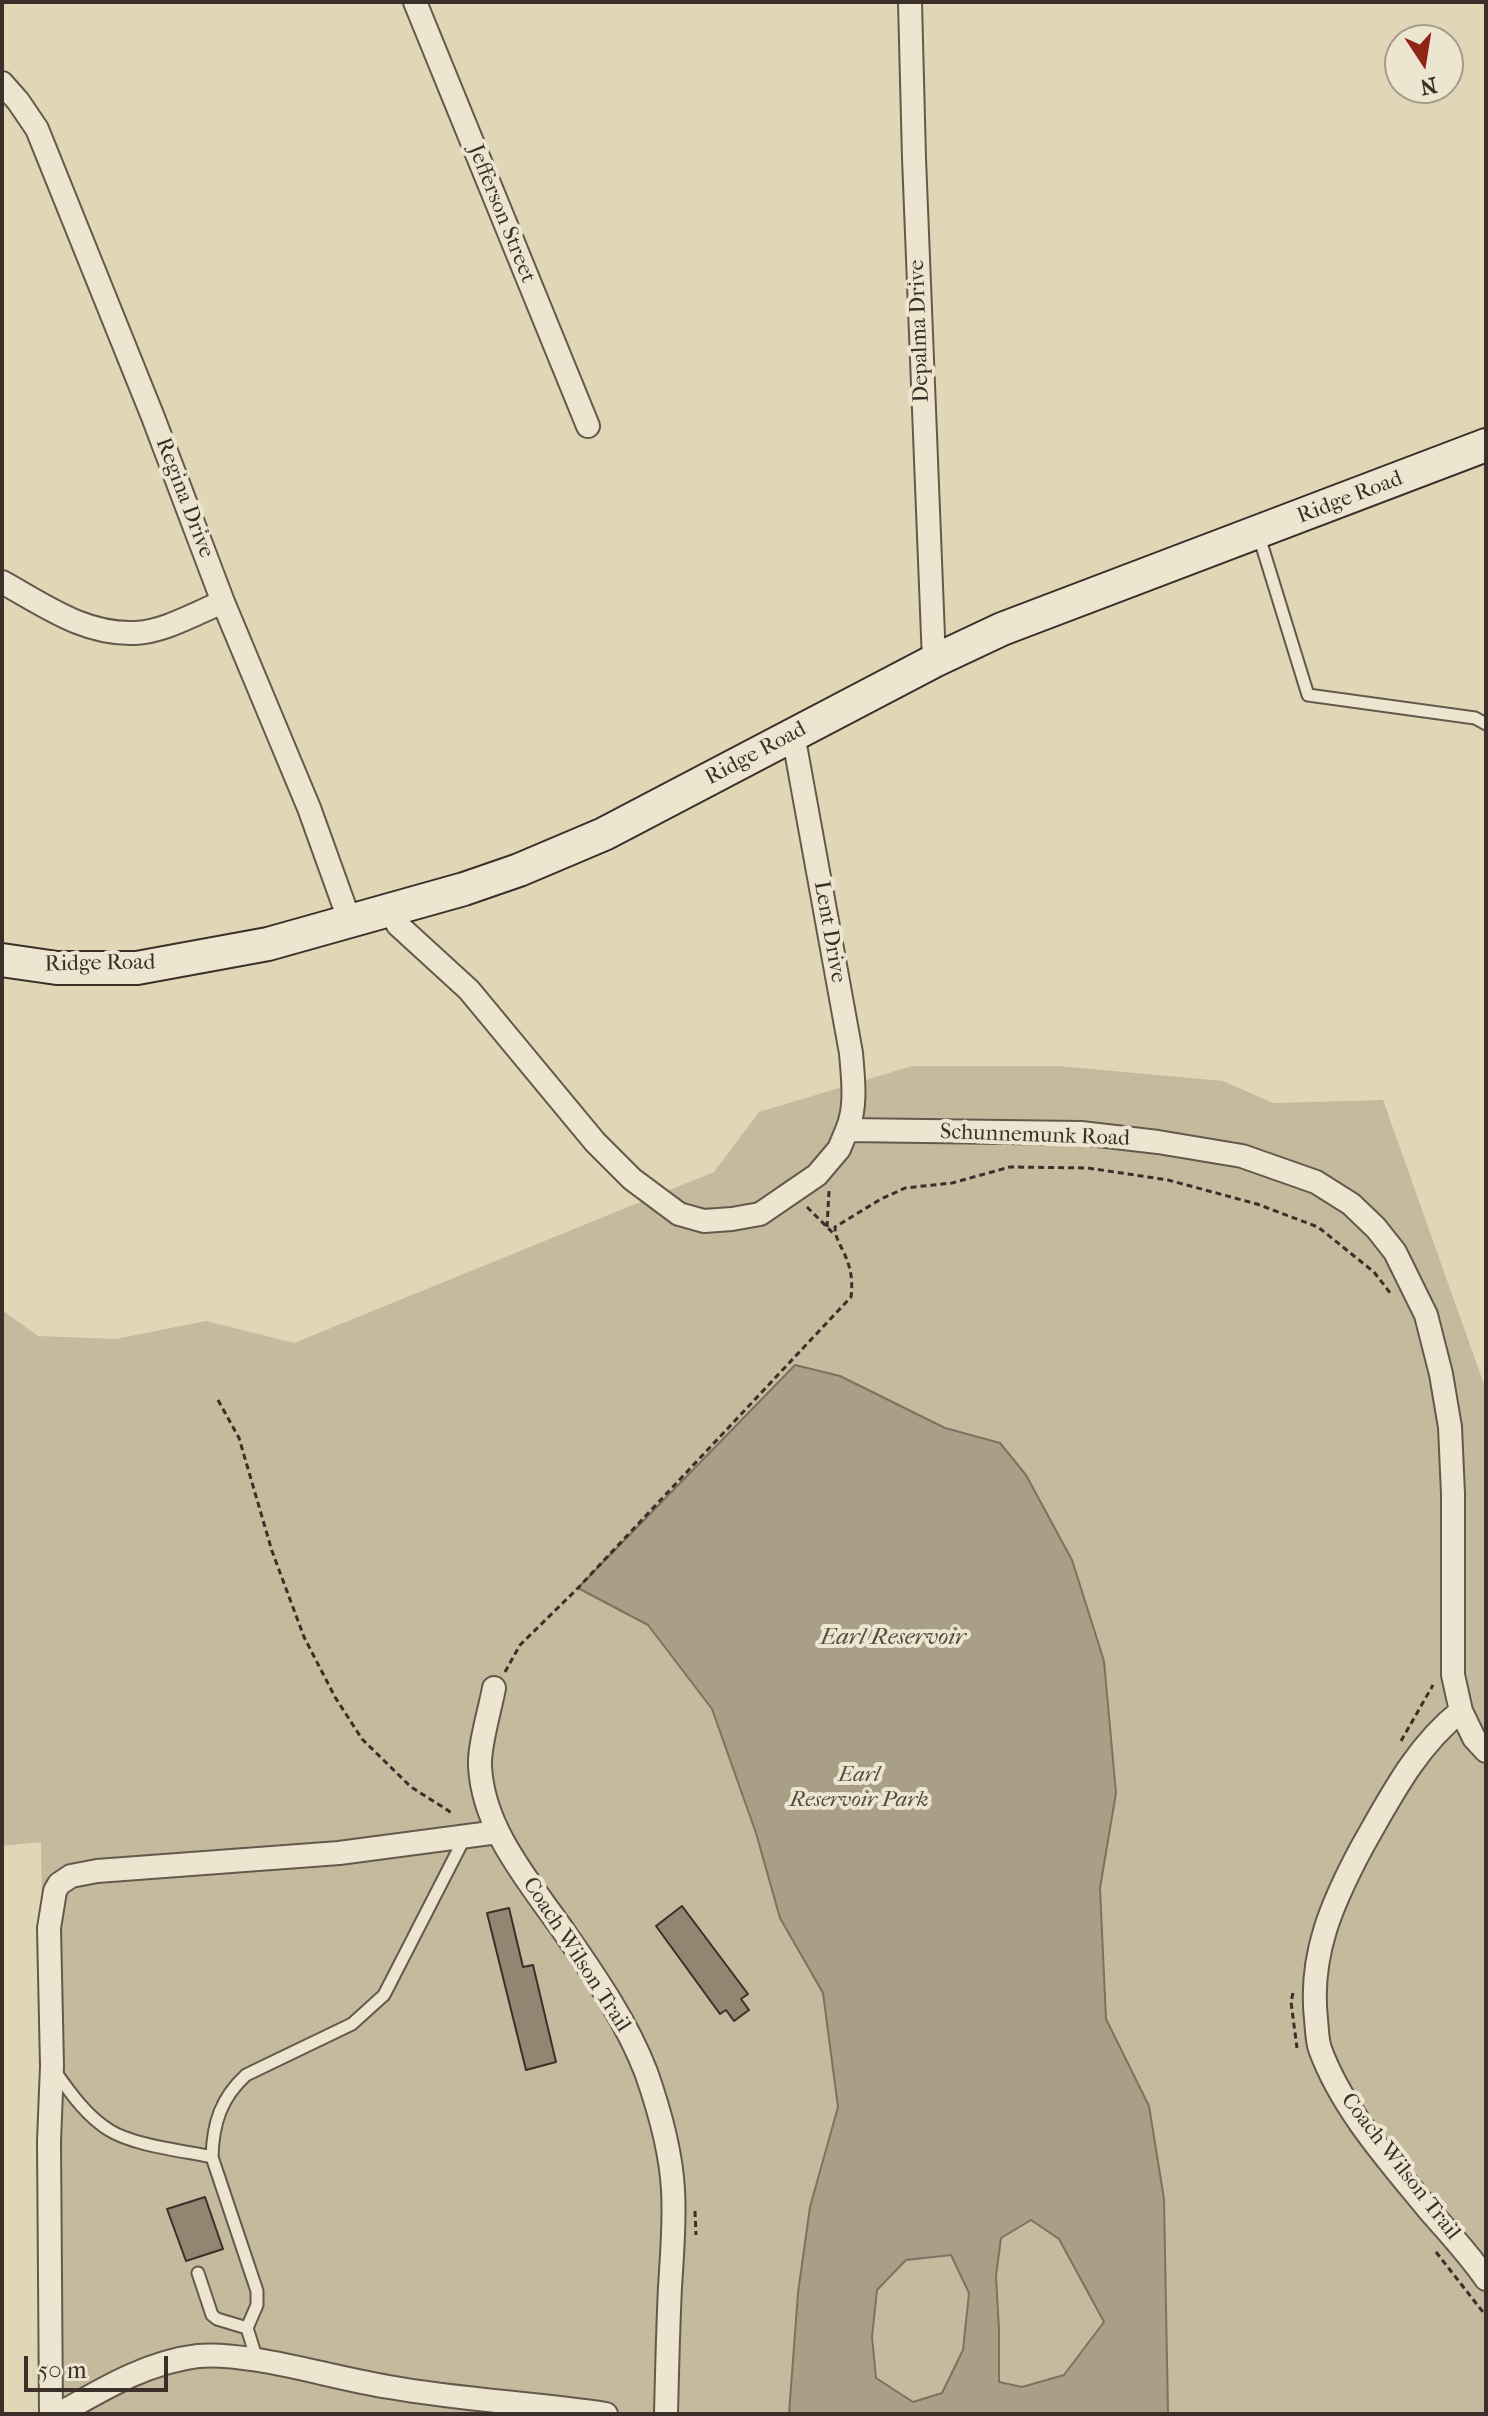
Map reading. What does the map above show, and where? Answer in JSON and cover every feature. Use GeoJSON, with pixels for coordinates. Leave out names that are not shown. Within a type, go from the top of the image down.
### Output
{"type":"FeatureCollection","features":[{"type":"Feature","properties":{"kind":"street","name":"Jefferson Street"},"geometry":{"type":"LineString","coordinates":[[415,2],[588,426]]}},
{"type":"Feature","properties":{"kind":"street","name":"Depalma Drive"},"geometry":{"type":"LineString","coordinates":[[910,2],[934,661]]}},
{"type":"Feature","properties":{"kind":"street","name":"Regina Drive"},"geometry":{"type":"LineString","coordinates":[[2,83],[37,129],[153,417],[223,602],[309,808],[350,922]]}},
{"type":"Feature","properties":{"kind":"street","name":"Ridge Road"},"geometry":{"type":"LineString","coordinates":[[2,960],[57,968],[137,968],[268,944],[391,911],[519,870],[604,834],[934,661],[1002,629],[1486,445]]}},
{"type":"Feature","properties":{"kind":"street"},"geometry":{"type":"LineString","coordinates":[[2,582],[66,618],[96,630],[136,633],[167,625],[223,602]]}},
{"type":"Feature","properties":{"kind":"street","name":"Lent Drive"},"geometry":{"type":"LineString","coordinates":[[793,734],[851,1053],[854,1080],[851,1120],[847,1130]]}},
{"type":"Feature","properties":{"kind":"street"},"geometry":{"type":"LineString","coordinates":[[391,911],[398,925],[469,990],[595,1142],[632,1179],[679,1214],[704,1221],[760,1214],[817,1175],[839,1149],[847,1130]]}},
{"type":"Feature","properties":{"kind":"street","name":"Schunnemunk Road"},"geometry":{"type":"LineString","coordinates":[[847,1130],[1081,1133],[1242,1156],[1316,1182],[1351,1204],[1376,1228],[1395,1252],[1426,1315],[1441,1374],[1450,1427],[1453,1494],[1453,1675],[1461,1711],[1474,1738],[1486,1751]]}},
{"type":"Feature","properties":{"kind":"street","name":"Coach Wilson Trail"},"geometry":{"type":"LineString","coordinates":[[494,1688],[480,1763],[483,1795],[498,1832],[529,1884],[622,2020],[645,2071],[662,2121],[673,2187],[674,2235],[666,2414]]}},
{"type":"Feature","properties":{"kind":"street","name":"Coach Wilson Trail"},"geometry":{"type":"LineString","coordinates":[[1461,1711],[1442,1726],[1415,1758],[1351,1868],[1319,1943],[1313,1991],[1319,2045],[1348,2105],[1378,2147],[1472,2258],[1486,2279]]}},
{"type":"Feature","properties":{"kind":"street"},"geometry":{"type":"LineString","coordinates":[[51,2414],[49,2141],[52,2066],[49,1928],[59,1884],[71,1876],[97,1871],[339,1853],[498,1832]]}},
{"type":"Feature","properties":{"kind":"street"},"geometry":{"type":"LineString","coordinates":[[59,2414],[120,2379],[164,2363],[199,2356],[257,2360],[422,2393],[606,2414]]}},
{"type":"Feature","properties":{"kind":"lane"},"geometry":{"type":"LineString","coordinates":[[1258,532],[1308,695],[1475,718],[1486,724]]}},
{"type":"Feature","properties":{"kind":"lane"},"geometry":{"type":"LineString","coordinates":[[257,2360],[247,2328],[257,2305],[257,2291],[212,2157],[212,2137],[219,2108],[232,2087],[246,2075],[352,2024],[384,1995],[466,1836]]}},
{"type":"Feature","properties":{"kind":"lane"},"geometry":{"type":"LineString","coordinates":[[52,2066],[82,2106],[109,2130],[130,2139],[212,2157]]}},
{"type":"Feature","properties":{"kind":"lane"},"geometry":{"type":"LineString","coordinates":[[198,2273],[212,2315],[247,2328]]}},
{"type":"Feature","properties":{"kind":"path"},"geometry":{"type":"LineString","coordinates":[[835,1235],[835,1227],[905,1188],[952,1183],[1010,1167],[1088,1168],[1168,1180],[1257,1204],[1318,1227],[1374,1272],[1392,1296]]}},
{"type":"Feature","properties":{"kind":"path"},"geometry":{"type":"LineString","coordinates":[[494,1688],[520,1645],[578,1588],[851,1297],[853,1279],[835,1235],[792,1192]]}},
{"type":"Feature","properties":{"kind":"path"},"geometry":{"type":"LineString","coordinates":[[218,1400],[239,1438],[272,1551],[304,1637],[335,1697],[362,1739],[411,1787],[449,1811],[466,1836]]}},
{"type":"Feature","properties":{"kind":"path"},"geometry":{"type":"LineString","coordinates":[[1398,1748],[1435,1682]]}},
{"type":"Feature","properties":{"kind":"path"},"geometry":{"type":"LineString","coordinates":[[1294,1988],[1291,2002],[1298,2052]]}},
{"type":"Feature","properties":{"kind":"path"},"geometry":{"type":"LineString","coordinates":[[1432,2248],[1486,2316]]}},
{"type":"Feature","properties":{"kind":"green space","name":"Earl Reservoir Park"},"geometry":{"type":"Polygon","coordinates":[[[912,1066],[1058,1066],[1223,1081],[1273,1103],[1383,1100],[1486,1390],[1486,2414],[49,2414],[41,1842],[2,1846],[2,1310],[38,1336],[116,1339],[206,1321],[294,1343],[714,1172],[759,1112],[912,1066]]]}},
{"type":"Feature","properties":{"kind":"water","name":"Earl Reservoir"},"geometry":{"type":"Polygon","coordinates":[[[795,1365],[840,1376],[945,1428],[1000,1443],[1026,1475],[1072,1560],[1104,1661],[1116,1793],[1100,1888],[1106,2019],[1149,2106],[1164,2199],[1168,2414],[789,2414],[798,2293],[810,2207],[838,2107],[823,1993],[780,1918],[756,1833],[712,1709],[648,1625],[578,1588],[795,1365]],[[1031,2220],[1001,2238],[996,2276],[999,2382],[1022,2387],[1064,2375],[1104,2322],[1059,2239],[1031,2220]],[[951,2255],[906,2260],[877,2290],[872,2337],[876,2378],[913,2402],[942,2393],[963,2350],[969,2293],[951,2255]]]}},
{"type":"Feature","properties":{"kind":"building"},"geometry":{"type":"Polygon","coordinates":[[[682,1906],[748,1994],[741,1999],[749,2010],[734,2021],[726,2010],[720,2014],[656,1926],[682,1906]]]}},
{"type":"Feature","properties":{"kind":"building"},"geometry":{"type":"Polygon","coordinates":[[[509,1908],[523,1967],[533,1965],[556,2062],[526,2070],[487,1913],[509,1908]]]}},
{"type":"Feature","properties":{"kind":"building"},"geometry":{"type":"Polygon","coordinates":[[[205,2197],[223,2249],[186,2261],[167,2209],[205,2197]]]}}]}
